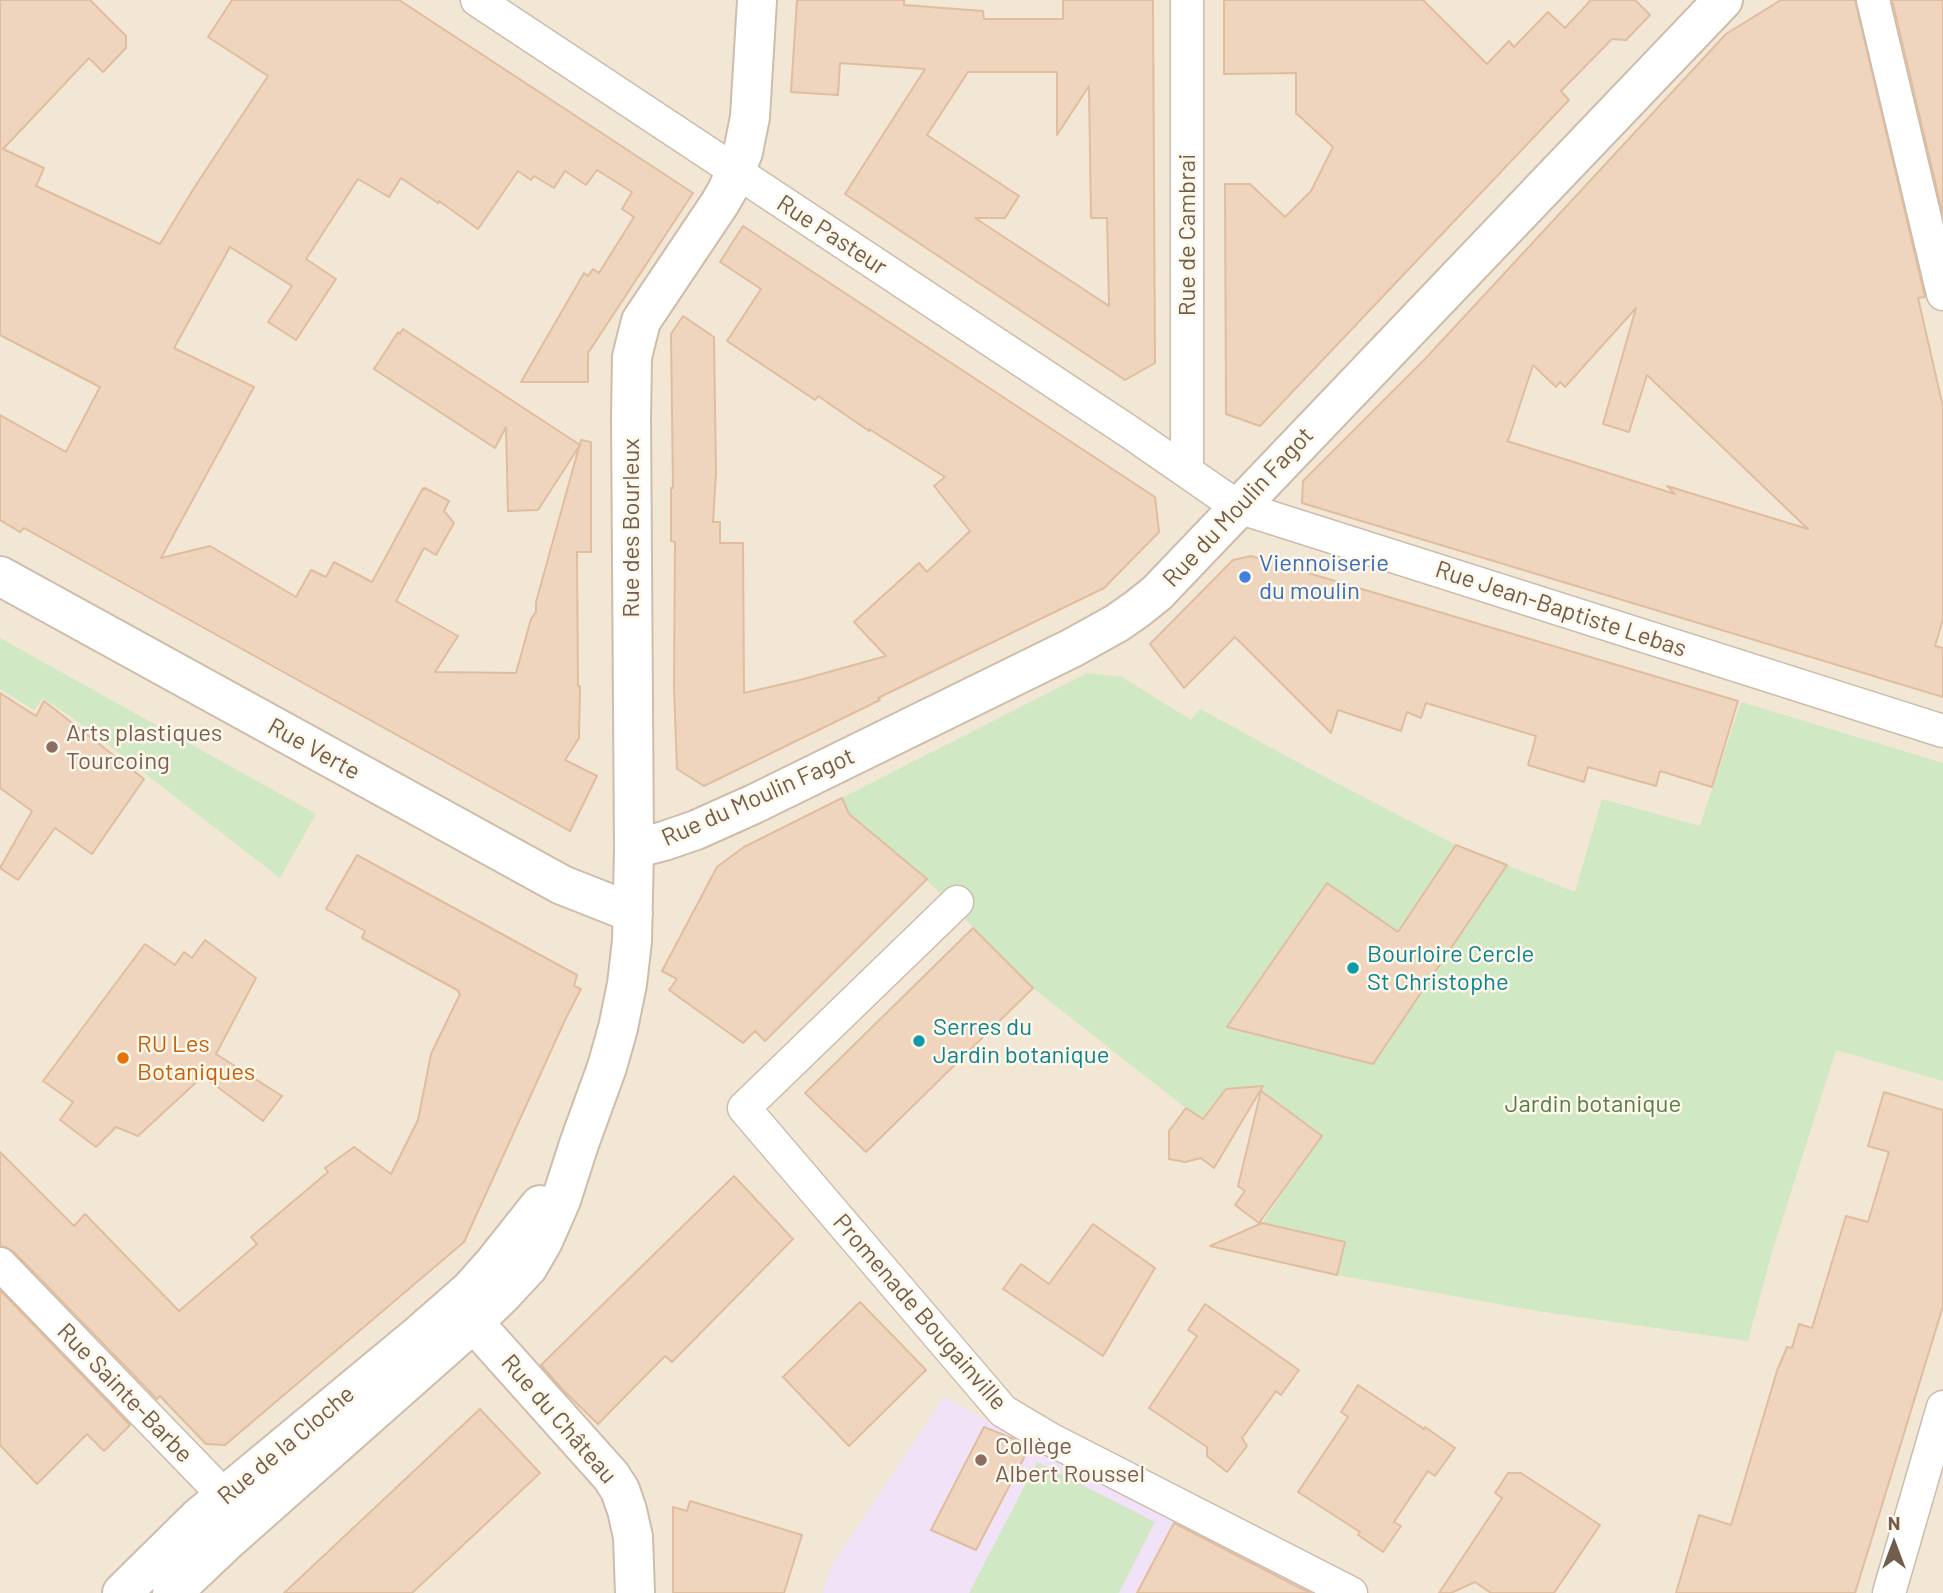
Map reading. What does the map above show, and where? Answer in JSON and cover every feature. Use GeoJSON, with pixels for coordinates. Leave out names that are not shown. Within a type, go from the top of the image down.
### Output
{"type":"FeatureCollection","features":[{"type":"Feature","properties":{"kind":"street","name":"Rue Pasteur"},"geometry":{"type":"LineString","coordinates":[[477,0],[1187,470]]}},
{"type":"Feature","properties":{"kind":"street","name":"Rue des Bourleux"},"geometry":{"type":"LineString","coordinates":[[633,913],[632,357],[642,321],[720,203],[736,172],[750,117],[757,0]]}},
{"type":"Feature","properties":{"kind":"street","name":"Rue de Cambrai"},"geometry":{"type":"LineString","coordinates":[[1187,0],[1187,470]]}},
{"type":"Feature","properties":{"kind":"street","name":"Rue du Moulin Fagot"},"geometry":{"type":"LineString","coordinates":[[634,849],[696,830],[754,804],[1094,636],[1157,593],[1723,0]]}},
{"type":"Feature","properties":{"kind":"street"},"geometry":{"type":"LineString","coordinates":[[1873,0],[1943,293]]}},
{"type":"Feature","properties":{"kind":"street","name":"Rue Jean-Baptiste Lebas"},"geometry":{"type":"LineString","coordinates":[[1187,470],[1237,507],[1943,731]]}},
{"type":"Feature","properties":{"kind":"street","name":"Rue Verte"},"geometry":{"type":"LineString","coordinates":[[0,576],[562,885],[633,913]]}},
{"type":"Feature","properties":{"kind":"street","name":"Promenade Bougainville"},"geometry":{"type":"LineString","coordinates":[[957,902],[744,1108],[1003,1411],[1062,1445],[1351,1593]]}},
{"type":"Feature","properties":{"kind":"street"},"geometry":{"type":"LineString","coordinates":[[464,1312],[486,1272],[544,1200],[579,1144],[618,1028],[629,963],[633,913]]}},
{"type":"Feature","properties":{"kind":"street","name":"Rue Sainte-Barbe"},"geometry":{"type":"LineString","coordinates":[[0,1264],[237,1508]]}},
{"type":"Feature","properties":{"kind":"street","name":"Rue de la Cloche"},"geometry":{"type":"LineString","coordinates":[[172,1593],[237,1508],[414,1339],[464,1312]]}},
{"type":"Feature","properties":{"kind":"street","name":"Rue du Château"},"geometry":{"type":"LineString","coordinates":[[464,1312],[611,1476],[620,1490],[633,1537],[635,1593]]}},
{"type":"Feature","properties":{"kind":"street"},"geometry":{"type":"LineString","coordinates":[[1889,1593],[1943,1407]]}},
{"type":"Feature","properties":{"kind":"street","name":"Rue de la Cloche"},"geometry":{"type":"LineString","coordinates":[[122,1593],[198,1518],[237,1508]]}},
{"type":"Feature","properties":{"kind":"shaded area"},"geometry":{"type":"Polygon","coordinates":[[[0,0],[1943,0],[1943,1593],[0,1593],[0,0]]]}},
{"type":"Feature","properties":{"kind":"shaded area","name":"Collège Albert Roussel"},"geometry":{"type":"Polygon","coordinates":[[[944,1397],[1311,1593],[822,1593],[832,1565],[944,1397]]]}},
{"type":"Feature","properties":{"kind":"green space"},"geometry":{"type":"Polygon","coordinates":[[[0,638],[316,814],[280,878],[80,723],[43,698],[34,710],[0,689],[0,638]]]}},
{"type":"Feature","properties":{"kind":"green space","name":"Jardin botanique"},"geometry":{"type":"Polygon","coordinates":[[[1087,673],[1122,677],[1191,720],[1200,709],[1456,845],[1575,892],[1602,799],[1700,826],[1741,702],[1943,763],[1943,1081],[1836,1050],[1772,1252],[1748,1341],[1537,1311],[1337,1275],[1344,1242],[1262,1223],[1322,1136],[1260,1090],[1203,1119],[1186,1108],[1033,988],[927,880],[849,814],[842,798],[1087,673]]]}},
{"type":"Feature","properties":{"kind":"green space"},"geometry":{"type":"Polygon","coordinates":[[[1037,1462],[1155,1522],[1119,1593],[969,1593],[1037,1462]]]}},
{"type":"Feature","properties":{"kind":"building"},"geometry":{"type":"Polygon","coordinates":[[[0,0],[90,0],[126,36],[126,48],[103,72],[89,58],[3,149],[44,168],[36,186],[160,244],[268,76],[208,37],[232,0],[399,0],[693,193],[588,353],[588,382],[521,382],[584,273],[588,276],[593,269],[599,273],[634,217],[622,209],[632,192],[597,170],[586,185],[565,171],[554,188],[534,176],[531,180],[518,171],[478,229],[401,178],[389,197],[358,179],[306,259],[336,279],[296,340],[268,322],[292,286],[230,247],[174,348],[254,387],[161,558],[210,546],[296,597],[311,570],[326,577],[334,562],[372,582],[425,488],[449,501],[444,511],[454,523],[436,555],[424,548],[396,601],[458,636],[435,672],[516,673],[531,619],[536,612],[536,602],[581,440],[591,442],[591,552],[577,552],[579,738],[565,760],[597,776],[570,831],[24,528],[20,532],[0,520],[0,415],[66,452],[100,387],[0,335],[0,0]]]}},
{"type":"Feature","properties":{"kind":"building"},"geometry":{"type":"Polygon","coordinates":[[[797,0],[904,0],[904,5],[983,11],[984,19],[1063,19],[1063,0],[1153,0],[1155,363],[1125,380],[845,194],[925,69],[840,63],[838,95],[791,92],[797,0]],[[968,72],[927,135],[1019,196],[1005,218],[975,218],[1109,306],[1107,218],[1091,218],[1089,86],[1057,135],[1057,72],[968,72]]]}},
{"type":"Feature","properties":{"kind":"building"},"geometry":{"type":"Polygon","coordinates":[[[1224,0],[1423,0],[1487,64],[1509,41],[1514,47],[1548,12],[1565,28],[1591,0],[1635,0],[1650,15],[1626,40],[1612,39],[1561,91],[1569,100],[1260,426],[1226,414],[1225,184],[1250,184],[1285,217],[1311,191],[1333,147],[1296,113],[1296,73],[1224,74],[1224,0]]]}},
{"type":"Feature","properties":{"kind":"building"},"geometry":{"type":"Polygon","coordinates":[[[1781,0],[1855,0],[1925,297],[1918,298],[1943,407],[1943,619],[1935,646],[1943,648],[1943,697],[1302,503],[1303,481],[1425,359],[1726,34],[1781,0]],[[1636,308],[1565,387],[1560,382],[1556,387],[1533,365],[1507,441],[1675,494],[1667,486],[1808,529],[1647,375],[1629,432],[1603,424],[1636,308]]]}},
{"type":"Feature","properties":{"kind":"building"},"geometry":{"type":"Polygon","coordinates":[[[1892,0],[1943,0],[1943,215],[1892,0]]]}},
{"type":"Feature","properties":{"kind":"building"},"geometry":{"type":"Polygon","coordinates":[[[743,226],[1155,497],[1159,532],[1104,588],[704,786],[677,769],[674,687],[675,542],[671,541],[671,334],[683,316],[714,337],[716,473],[713,522],[720,522],[720,543],[743,543],[744,693],[886,656],[854,622],[919,563],[927,572],[970,531],[934,486],[945,477],[818,396],[815,400],[727,341],[761,289],[720,262],[743,226]]]}},
{"type":"Feature","properties":{"kind":"building"},"geometry":{"type":"Polygon","coordinates":[[[403,329],[580,445],[538,510],[508,511],[506,427],[495,448],[374,369],[398,332],[400,334],[403,329]]]}},
{"type":"Feature","properties":{"kind":"building"},"geometry":{"type":"Polygon","coordinates":[[[1251,556],[1738,701],[1712,787],[1660,771],[1656,786],[1588,767],[1584,782],[1528,765],[1536,736],[1426,703],[1421,718],[1407,712],[1401,731],[1338,710],[1331,733],[1235,637],[1184,688],[1150,644],[1233,560],[1251,556]]]}},
{"type":"Feature","properties":{"kind":"building","name":"Arts plastiques Tourcoing"},"geometry":{"type":"Polygon","coordinates":[[[0,693],[36,716],[44,701],[144,779],[92,854],[55,828],[18,880],[0,868],[32,811],[0,788],[0,693]]]}},
{"type":"Feature","properties":{"kind":"building"},"geometry":{"type":"Polygon","coordinates":[[[842,798],[849,814],[927,879],[765,1041],[755,1031],[743,1043],[669,990],[677,979],[662,971],[717,867],[744,847],[842,798]]]}},
{"type":"Feature","properties":{"kind":"building","name":"Bourloire Cercle St Christophe"},"geometry":{"type":"Polygon","coordinates":[[[1456,845],[1507,865],[1373,1064],[1227,1027],[1327,883],[1398,932],[1456,845]]]}},
{"type":"Feature","properties":{"kind":"building"},"geometry":{"type":"Polygon","coordinates":[[[357,855],[577,975],[574,986],[581,989],[464,1242],[225,1445],[206,1444],[160,1396],[157,1399],[13,1251],[0,1246],[0,1152],[74,1226],[85,1214],[179,1311],[257,1244],[251,1237],[328,1172],[325,1168],[354,1147],[391,1174],[418,1120],[431,1054],[460,994],[459,991],[362,938],[365,931],[326,909],[357,855]]]}},
{"type":"Feature","properties":{"kind":"building","name":"Serres du Jardin botanique"},"geometry":{"type":"Polygon","coordinates":[[[973,928],[1033,988],[866,1152],[805,1093],[973,928]]]}},
{"type":"Feature","properties":{"kind":"building"},"geometry":{"type":"Polygon","coordinates":[[[205,940],[256,978],[216,1054],[282,1096],[263,1121],[203,1076],[138,1136],[116,1127],[96,1147],[60,1120],[73,1102],[43,1081],[145,944],[175,965],[184,952],[192,958],[205,940]]]}},
{"type":"Feature","properties":{"kind":"building"},"geometry":{"type":"Polygon","coordinates":[[[1263,1086],[1214,1168],[1201,1158],[1185,1162],[1169,1159],[1169,1131],[1186,1108],[1203,1119],[1226,1089],[1263,1086]]]}},
{"type":"Feature","properties":{"kind":"building"},"geometry":{"type":"Polygon","coordinates":[[[1261,1091],[1322,1136],[1259,1223],[1235,1205],[1245,1191],[1238,1186],[1261,1091]]]}},
{"type":"Feature","properties":{"kind":"building"},"geometry":{"type":"Polygon","coordinates":[[[1884,1092],[1943,1110],[1943,1306],[1855,1593],[1676,1593],[1699,1515],[1731,1525],[1777,1371],[1787,1347],[1792,1348],[1799,1324],[1812,1328],[1846,1216],[1868,1222],[1889,1152],[1868,1146],[1884,1092]]]}},
{"type":"Feature","properties":{"kind":"building"},"geometry":{"type":"Polygon","coordinates":[[[734,1176],[793,1239],[672,1362],[665,1356],[598,1424],[541,1365],[734,1176]]]}},
{"type":"Feature","properties":{"kind":"building"},"geometry":{"type":"Polygon","coordinates":[[[1262,1223],[1345,1242],[1337,1275],[1210,1246],[1262,1223]]]}},
{"type":"Feature","properties":{"kind":"building"},"geometry":{"type":"Polygon","coordinates":[[[1093,1224],[1155,1268],[1103,1356],[1003,1289],[1021,1264],[1049,1284],[1093,1224]]]}},
{"type":"Feature","properties":{"kind":"building"},"geometry":{"type":"Polygon","coordinates":[[[0,1290],[130,1425],[104,1451],[87,1434],[37,1484],[0,1445],[0,1290]]]}},
{"type":"Feature","properties":{"kind":"building"},"geometry":{"type":"Polygon","coordinates":[[[860,1302],[926,1370],[849,1446],[783,1377],[860,1302]]]}},
{"type":"Feature","properties":{"kind":"building"},"geometry":{"type":"Polygon","coordinates":[[[1205,1304],[1299,1370],[1281,1395],[1276,1391],[1242,1438],[1247,1446],[1227,1472],[1207,1456],[1207,1447],[1149,1408],[1197,1336],[1188,1330],[1205,1304]]]}},
{"type":"Feature","properties":{"kind":"building"},"geometry":{"type":"Polygon","coordinates":[[[1358,1385],[1455,1448],[1435,1476],[1428,1471],[1394,1522],[1401,1526],[1383,1552],[1358,1535],[1360,1532],[1298,1492],[1348,1417],[1341,1412],[1358,1385]]]}},
{"type":"Feature","properties":{"kind":"building"},"geometry":{"type":"Polygon","coordinates":[[[480,1409],[540,1473],[412,1593],[284,1593],[480,1409]]]}},
{"type":"Feature","properties":{"kind":"building"},"geometry":{"type":"Polygon","coordinates":[[[984,1427],[1029,1448],[976,1550],[931,1530],[984,1427]]]}},
{"type":"Feature","properties":{"kind":"building"},"geometry":{"type":"Polygon","coordinates":[[[1508,1473],[1521,1473],[1600,1525],[1554,1593],[1491,1593],[1475,1582],[1451,1593],[1439,1593],[1502,1498],[1495,1493],[1508,1473]]]}},
{"type":"Feature","properties":{"kind":"building"},"geometry":{"type":"Polygon","coordinates":[[[690,1501],[802,1535],[784,1593],[673,1593],[673,1507],[687,1511],[690,1501]]]}},
{"type":"Feature","properties":{"kind":"building"},"geometry":{"type":"Polygon","coordinates":[[[1174,1523],[1302,1589],[1311,1593],[1137,1593],[1174,1523]]]}},
{"type":"Feature","properties":{"kind":"place","name":"Viennoiserie du moulin"},"geometry":{"type":"Point","coordinates":[1245,577]}},
{"type":"Feature","properties":{"kind":"place","name":"Arts plastiques Tourcoing"},"geometry":{"type":"Point","coordinates":[52,747]}},
{"type":"Feature","properties":{"kind":"place","name":"Bourloire Cercle St Christophe"},"geometry":{"type":"Point","coordinates":[1353,968]}},
{"type":"Feature","properties":{"kind":"place","name":"Serres du Jardin botanique"},"geometry":{"type":"Point","coordinates":[919,1041]}},
{"type":"Feature","properties":{"kind":"place","name":"RU Les Botaniques"},"geometry":{"type":"Point","coordinates":[123,1058]}},
{"type":"Feature","properties":{"kind":"place","name":"Collège Albert Roussel"},"geometry":{"type":"Point","coordinates":[981,1460]}}]}
